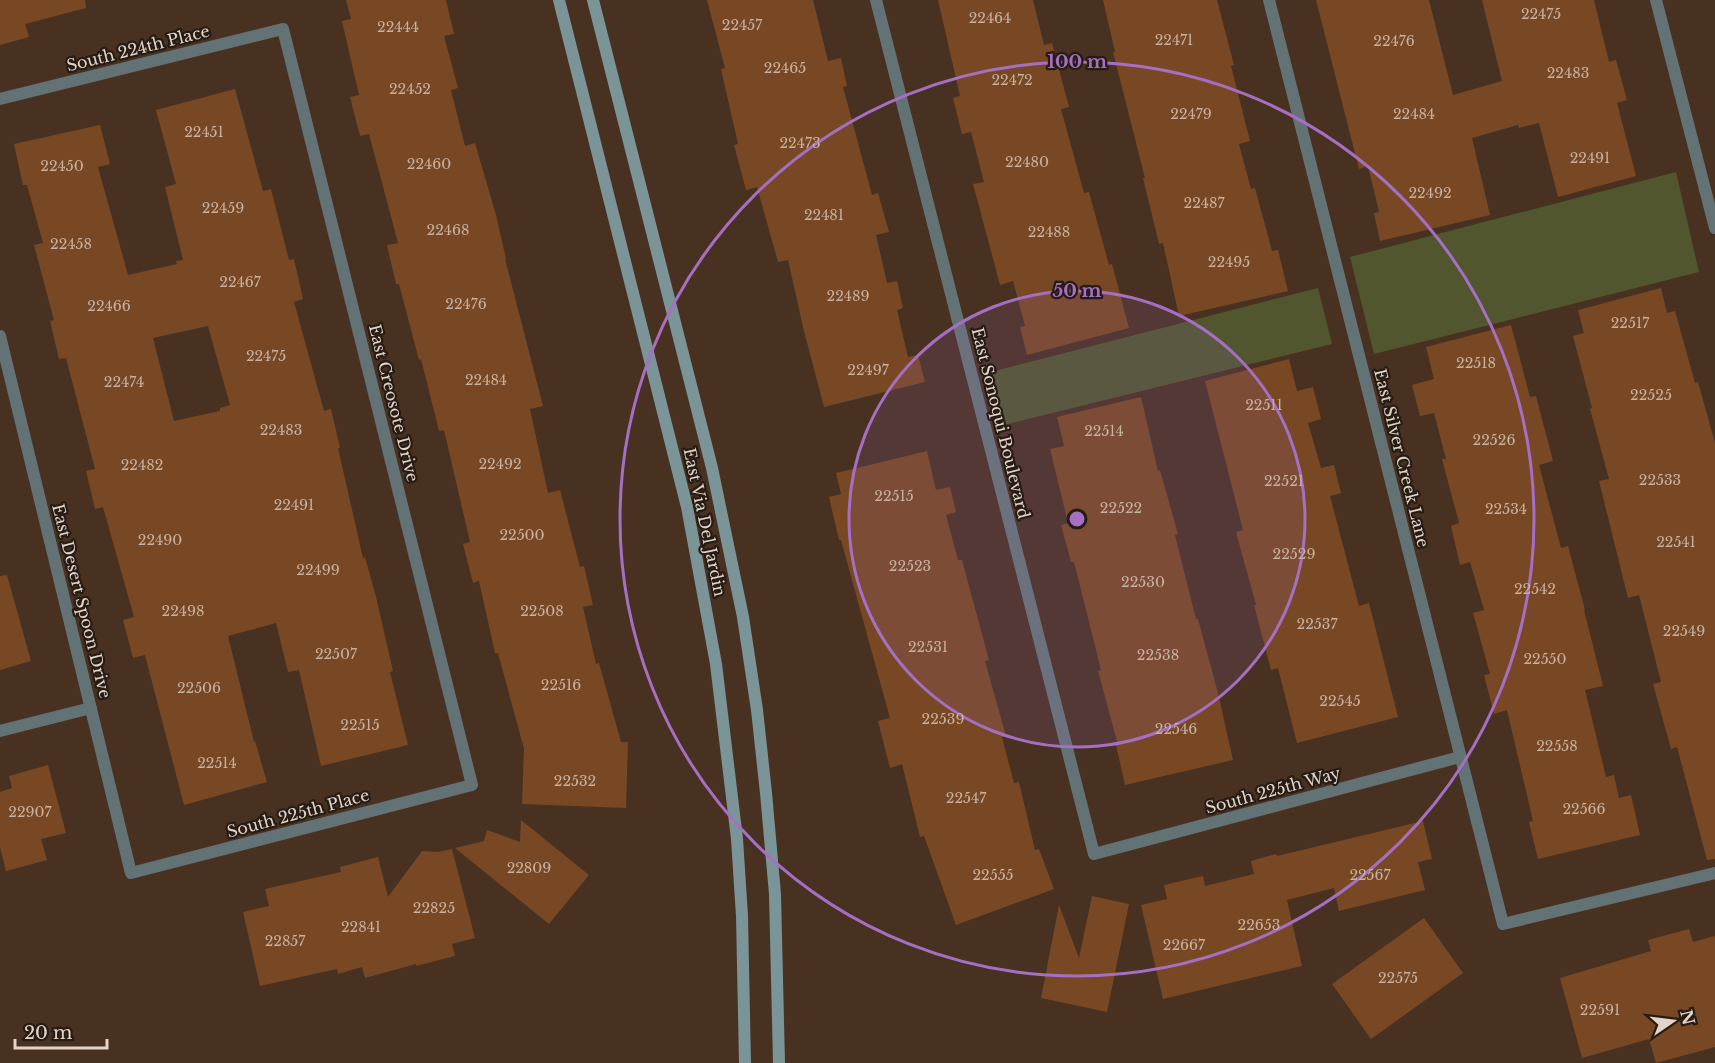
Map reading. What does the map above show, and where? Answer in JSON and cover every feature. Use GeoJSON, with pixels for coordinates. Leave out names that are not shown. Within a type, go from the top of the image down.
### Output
{"type":"FeatureCollection","features":[{"type":"Feature","properties":{"kind":"street","name":"East Via Del Jardin"},"geometry":{"type":"LineString","coordinates":[[559,0],[687,507],[716,664],[737,839],[742,916],[745,1063]]}},
{"type":"Feature","properties":{"kind":"street","name":"East Via Del Jardin"},"geometry":{"type":"LineString","coordinates":[[593,0],[712,468],[743,617],[761,746],[775,894],[778,1063]]}},
{"type":"Feature","properties":{"kind":"street","name":"East Sonoqui Boulevard"},"geometry":{"type":"LineString","coordinates":[[876,0],[1094,854]]}},
{"type":"Feature","properties":{"kind":"street","name":"East Silver Creek Lane"},"geometry":{"type":"LineString","coordinates":[[1269,0],[1503,924],[1715,873]]}},
{"type":"Feature","properties":{"kind":"street"},"geometry":{"type":"LineString","coordinates":[[1656,0],[1715,228]]}},
{"type":"Feature","properties":{"kind":"street","name":"South 224th Place"},"geometry":{"type":"LineString","coordinates":[[0,99],[283,29]]}},
{"type":"Feature","properties":{"kind":"street","name":"East Creosote Drive"},"geometry":{"type":"LineString","coordinates":[[283,29],[472,785]]}},
{"type":"Feature","properties":{"kind":"street","name":"East Desert Spoon Drive"},"geometry":{"type":"LineString","coordinates":[[0,336],[131,873]]}},
{"type":"Feature","properties":{"kind":"street"},"geometry":{"type":"LineString","coordinates":[[0,731],[91,708]]}},
{"type":"Feature","properties":{"kind":"street","name":"South 225th Way"},"geometry":{"type":"LineString","coordinates":[[1094,854],[1460,757]]}},
{"type":"Feature","properties":{"kind":"street","name":"South 225th Place"},"geometry":{"type":"LineString","coordinates":[[131,873],[472,785]]}},
{"type":"Feature","properties":{"kind":"green space"},"geometry":{"type":"Polygon","coordinates":[[[1676,172],[1699,272],[1374,354],[1350,257],[1676,172]]]}},
{"type":"Feature","properties":{"kind":"green space"},"geometry":{"type":"Polygon","coordinates":[[[1318,288],[1332,344],[1004,425],[991,372],[1318,288]]]}},
{"type":"Feature","properties":{"kind":"building"},"geometry":{"type":"Polygon","coordinates":[[[0,0],[85,0],[86,8],[25,24],[29,37],[0,45],[0,0]]]}},
{"type":"Feature","properties":{"kind":"building"},"geometry":{"type":"Polygon","coordinates":[[[346,0],[446,0],[454,34],[444,36],[458,88],[451,90],[465,146],[475,143],[496,215],[543,406],[530,409],[548,493],[560,490],[580,567],[584,566],[593,605],[583,607],[596,664],[599,663],[621,742],[628,742],[626,808],[522,804],[524,749],[498,653],[495,653],[479,581],[473,583],[463,544],[470,542],[444,430],[439,431],[421,359],[419,360],[399,284],[396,284],[387,245],[398,243],[369,134],[360,136],[350,97],[359,95],[342,21],[351,19],[346,0]]]}},
{"type":"Feature","properties":{"kind":"building"},"geometry":{"type":"Polygon","coordinates":[[[707,0],[813,0],[828,61],[841,58],[847,86],[843,87],[872,195],[878,193],[889,232],[876,235],[887,283],[897,281],[903,308],[897,310],[908,357],[918,355],[925,382],[824,407],[788,260],[778,262],[757,187],[746,190],[734,145],[738,144],[721,69],[725,68],[707,0]]]}},
{"type":"Feature","properties":{"kind":"building"},"geometry":{"type":"Polygon","coordinates":[[[938,0],[1033,0],[1044,45],[1052,43],[1069,107],[1061,109],[1084,193],[1089,192],[1129,328],[1027,355],[1020,327],[1025,326],[1013,281],[1000,285],[973,184],[984,182],[971,132],[962,134],[953,98],[960,96],[938,0]]]}},
{"type":"Feature","properties":{"kind":"building"},"geometry":{"type":"Polygon","coordinates":[[[1103,0],[1217,0],[1250,141],[1239,144],[1251,189],[1255,188],[1272,251],[1278,250],[1288,291],[1179,316],[1163,243],[1159,244],[1143,178],[1145,178],[1113,52],[1115,52],[1103,0]]]}},
{"type":"Feature","properties":{"kind":"building"},"geometry":{"type":"Polygon","coordinates":[[[1316,0],[1429,0],[1453,95],[1502,81],[1482,0],[1594,0],[1609,62],[1616,60],[1627,100],[1617,103],[1636,176],[1558,197],[1539,123],[1519,128],[1518,125],[1472,138],[1490,215],[1380,241],[1374,213],[1379,212],[1368,166],[1359,169],[1316,0]]]}},
{"type":"Feature","properties":{"kind":"building"},"geometry":{"type":"Polygon","coordinates":[[[235,89],[263,191],[271,189],[289,260],[294,259],[303,299],[294,302],[324,411],[331,409],[363,558],[365,557],[376,597],[393,671],[390,672],[408,745],[321,766],[299,670],[288,672],[276,623],[228,636],[254,742],[267,782],[184,805],[145,655],[133,658],[123,620],[134,617],[103,507],[95,509],[86,471],[95,469],[66,358],[59,359],[50,321],[54,320],[34,245],[43,243],[27,185],[23,185],[14,144],[100,125],[110,164],[98,167],[128,275],[177,264],[176,261],[183,260],[165,187],[176,184],[156,110],[235,89]],[[208,326],[153,338],[174,421],[220,411],[220,408],[230,405],[208,326]]]}},
{"type":"Feature","properties":{"kind":"building"},"geometry":{"type":"Polygon","coordinates":[[[1661,288],[1667,313],[1675,311],[1715,443],[1715,859],[1707,860],[1677,747],[1671,749],[1653,684],[1661,682],[1639,595],[1628,598],[1599,481],[1609,479],[1573,336],[1584,333],[1578,310],[1661,288]]]}},
{"type":"Feature","properties":{"kind":"building"},"geometry":{"type":"Polygon","coordinates":[[[1511,325],[1530,397],[1536,396],[1553,461],[1539,465],[1561,548],[1568,546],[1603,686],[1585,690],[1606,777],[1614,775],[1619,798],[1631,795],[1640,835],[1538,859],[1529,822],[1533,821],[1507,710],[1494,714],[1484,675],[1490,674],[1473,613],[1484,610],[1470,562],[1460,565],[1451,526],[1459,523],[1442,459],[1446,459],[1434,413],[1420,416],[1412,385],[1434,379],[1426,347],[1511,325]]]}},
{"type":"Feature","properties":{"kind":"building"},"geometry":{"type":"Polygon","coordinates":[[[1289,359],[1297,391],[1313,387],[1321,419],[1308,423],[1321,468],[1334,465],[1341,493],[1330,496],[1359,606],[1369,603],[1398,717],[1297,743],[1278,668],[1271,670],[1254,605],[1256,605],[1236,532],[1243,530],[1205,381],[1289,359]]]}},
{"type":"Feature","properties":{"kind":"building"},"geometry":{"type":"Polygon","coordinates":[[[1141,397],[1158,471],[1160,470],[1178,534],[1175,535],[1218,693],[1233,760],[1125,785],[1116,745],[1118,745],[1098,671],[1101,670],[1074,562],[1071,562],[1061,525],[1068,523],[1050,449],[1064,446],[1057,417],[1141,397]]]}},
{"type":"Feature","properties":{"kind":"building"},"geometry":{"type":"Polygon","coordinates":[[[927,451],[936,490],[950,487],[956,512],[946,515],[958,560],[962,560],[989,660],[985,661],[1006,736],[1002,737],[1014,783],[1019,782],[1035,850],[1039,849],[1054,889],[956,925],[924,836],[920,837],[902,764],[890,768],[878,721],[890,718],[841,540],[839,540],[829,497],[841,494],[836,473],[927,451]]]}},
{"type":"Feature","properties":{"kind":"building"},"geometry":{"type":"Polygon","coordinates":[[[7,575],[31,661],[0,670],[0,576],[7,575]]]}},
{"type":"Feature","properties":{"kind":"building"},"geometry":{"type":"Polygon","coordinates":[[[48,765],[66,833],[41,839],[47,860],[6,871],[0,847],[0,792],[12,788],[9,776],[48,765]]]}},
{"type":"Feature","properties":{"kind":"building"},"geometry":{"type":"Polygon","coordinates":[[[521,820],[589,875],[549,924],[455,848],[484,841],[487,830],[520,842],[521,820]]]}},
{"type":"Feature","properties":{"kind":"building"},"geometry":{"type":"Polygon","coordinates":[[[1423,821],[1432,859],[1418,862],[1425,890],[1339,911],[1334,888],[1287,900],[1302,966],[1163,999],[1141,905],[1167,899],[1164,885],[1203,876],[1205,886],[1254,874],[1251,861],[1423,821]]]}},
{"type":"Feature","properties":{"kind":"building"},"geometry":{"type":"Polygon","coordinates":[[[452,849],[475,938],[452,944],[455,956],[365,978],[362,967],[338,974],[337,969],[260,986],[243,912],[269,906],[265,889],[341,872],[340,867],[378,857],[388,897],[422,851],[438,852],[452,849]]]}},
{"type":"Feature","properties":{"kind":"building"},"geometry":{"type":"Polygon","coordinates":[[[1092,896],[1129,904],[1107,1012],[1041,998],[1059,905],[1079,958],[1092,896]]]}},
{"type":"Feature","properties":{"kind":"building"},"geometry":{"type":"Polygon","coordinates":[[[1424,918],[1463,973],[1371,1039],[1332,984],[1424,918]]]}},
{"type":"Feature","properties":{"kind":"building"},"geometry":{"type":"Polygon","coordinates":[[[1689,929],[1693,942],[1715,936],[1715,1047],[1656,1063],[1649,1039],[1582,1058],[1560,978],[1651,951],[1648,940],[1689,929]]]}}]}
